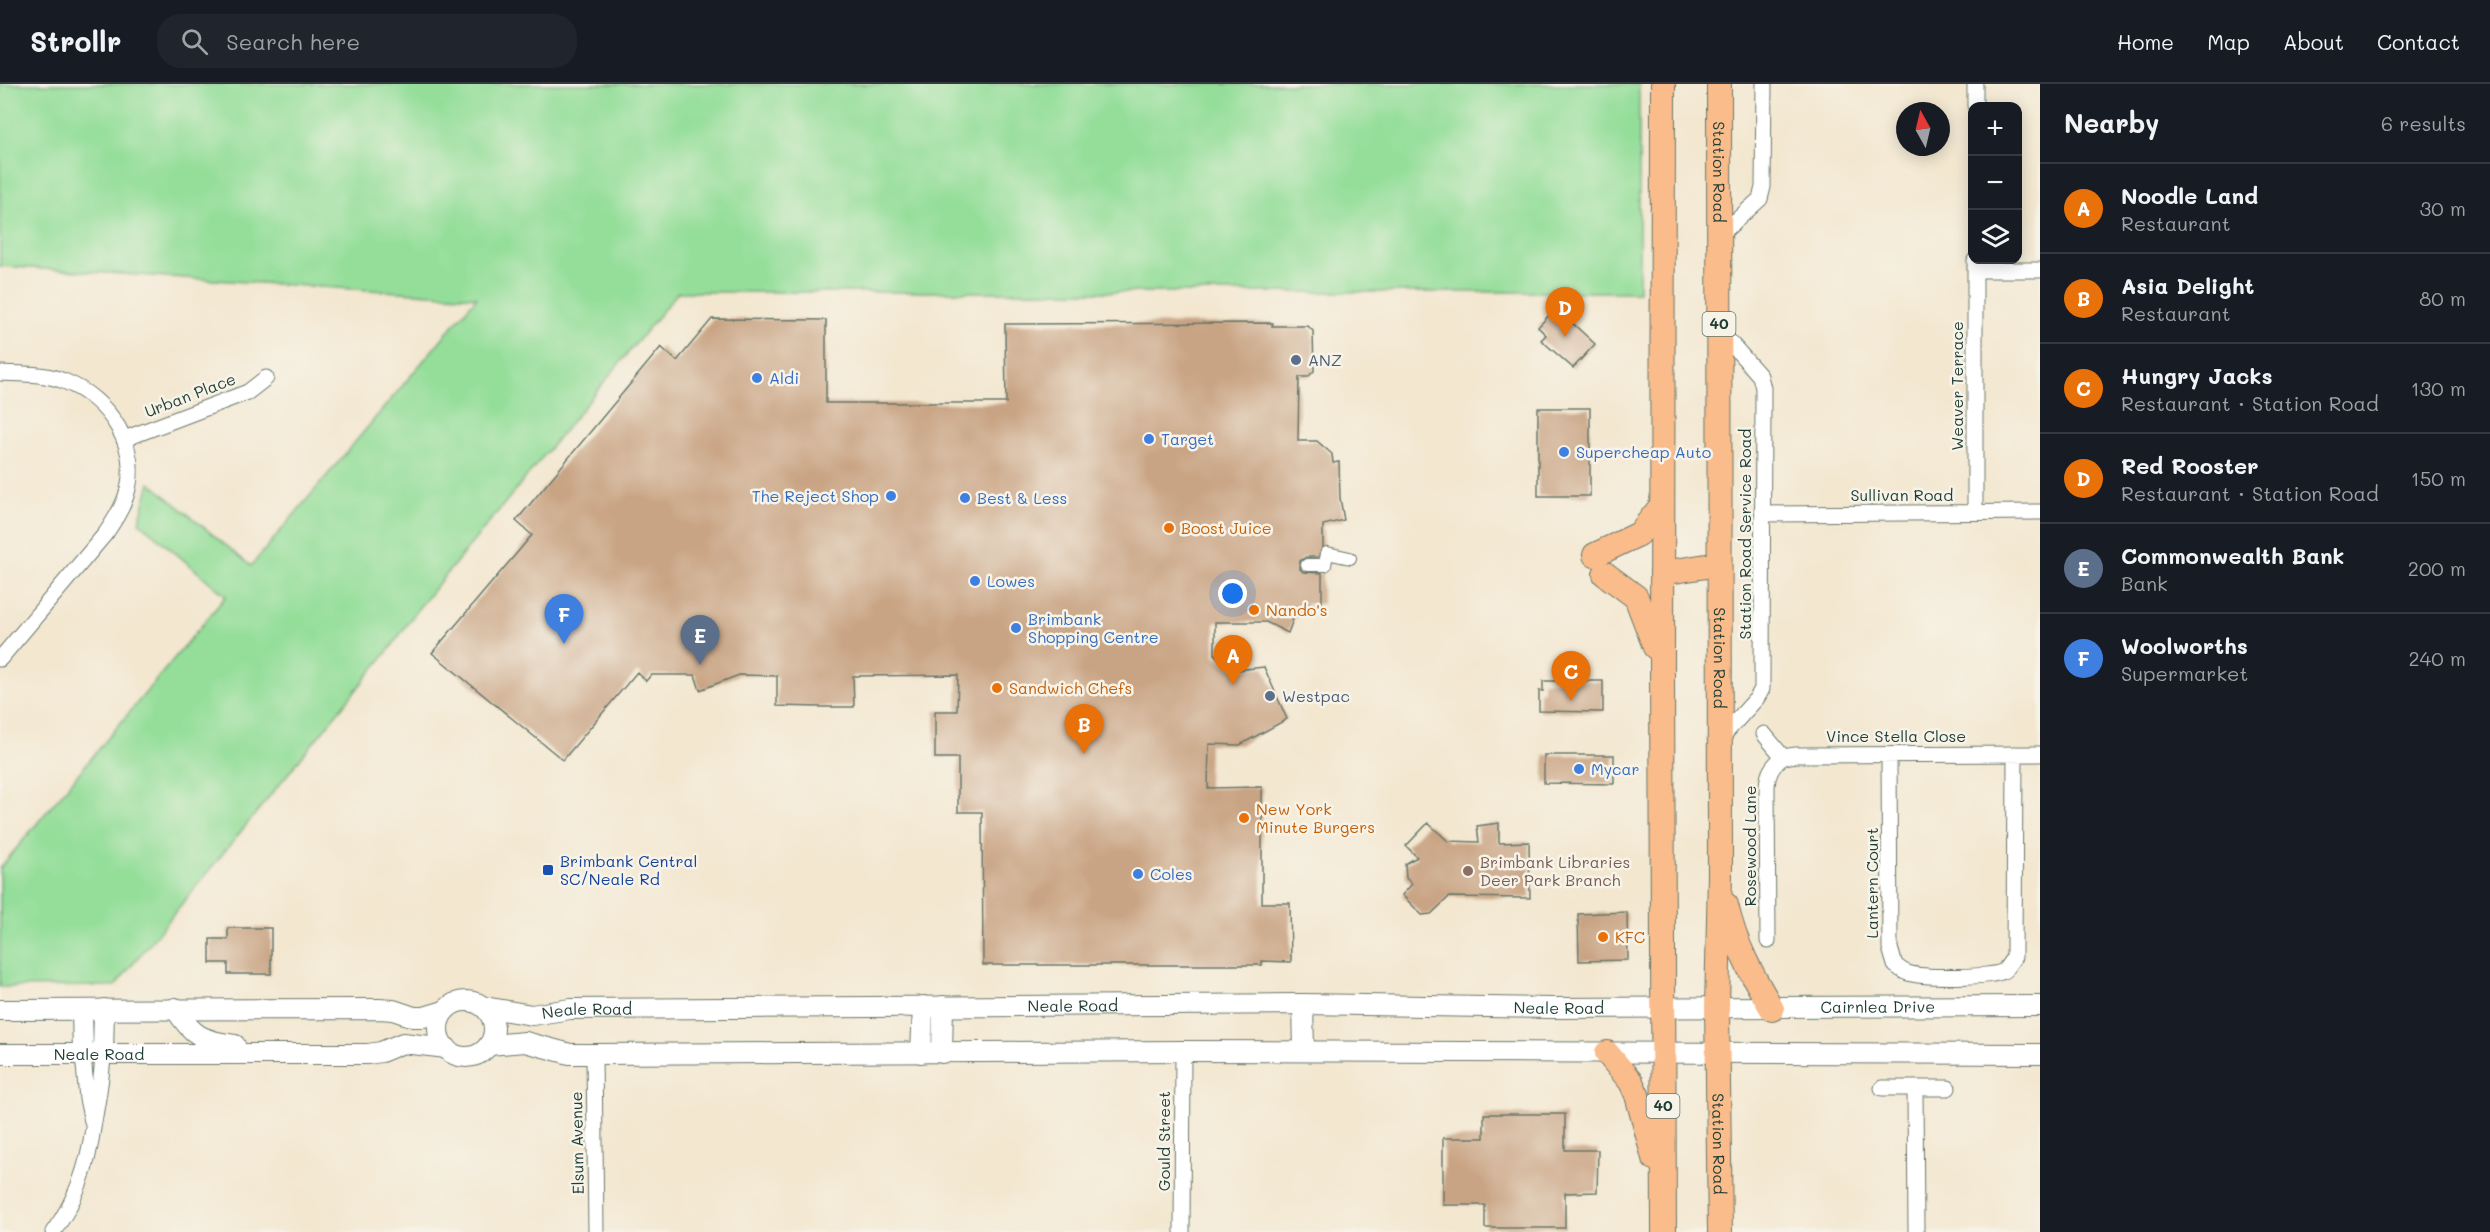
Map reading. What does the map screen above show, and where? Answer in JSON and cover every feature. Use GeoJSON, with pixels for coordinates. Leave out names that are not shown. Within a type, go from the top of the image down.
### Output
{"type":"FeatureCollection","features":[{"type":"Feature","properties":{"kind":"main road","name":"40"},"geometry":{"type":"LineString","coordinates":[[1663,84],[1664,1232]]}},
{"type":"Feature","properties":{"kind":"main road","name":"Station Road"},"geometry":{"type":"LineString","coordinates":[[1719,84],[1720,873],[1717,1008],[1719,1232]]}},
{"type":"Feature","properties":{"kind":"main road"},"geometry":{"type":"LineString","coordinates":[[1662,505],[1639,534],[1600,565],[1636,597],[1662,666]]}},
{"type":"Feature","properties":{"kind":"main road"},"geometry":{"type":"LineString","coordinates":[[1662,564],[1719,564]]}},
{"type":"Feature","properties":{"kind":"main road"},"geometry":{"type":"LineString","coordinates":[[1720,873],[1729,918],[1742,954],[1753,980],[1772,1009]]}},
{"type":"Feature","properties":{"kind":"main road"},"geometry":{"type":"LineString","coordinates":[[1607,1053],[1631,1082],[1638,1095],[1664,1204]]}},
{"type":"Feature","properties":{"kind":"street"},"geometry":{"type":"LineString","coordinates":[[1719,236],[1760,200],[1764,84]]}},
{"type":"Feature","properties":{"kind":"street"},"geometry":{"type":"LineString","coordinates":[[1975,84],[1975,102]]}},
{"type":"Feature","properties":{"kind":"street"},"geometry":{"type":"LineString","coordinates":[[1975,265],[2040,270]]}},
{"type":"Feature","properties":{"kind":"street","name":"Weaver Terrace"},"geometry":{"type":"LineString","coordinates":[[1975,265],[1975,512]]}},
{"type":"Feature","properties":{"kind":"street","name":"Station Road Service Road"},"geometry":{"type":"LineString","coordinates":[[1719,330],[1760,376],[1763,388],[1762,689],[1757,698],[1720,739]]}},
{"type":"Feature","properties":{"kind":"street"},"geometry":{"type":"LineString","coordinates":[[0,374],[48,376],[80,388],[102,404],[112,416],[124,439],[130,468],[127,494],[116,518],[1,657]]}},
{"type":"Feature","properties":{"kind":"street","name":"Urban Place"},"geometry":{"type":"LineString","coordinates":[[124,439],[248,392],[266,378]]}},
{"type":"Feature","properties":{"kind":"street","name":"Sullivan Road"},"geometry":{"type":"LineString","coordinates":[[1763,514],[2040,513]]}},
{"type":"Feature","properties":{"kind":"street"},"geometry":{"type":"LineString","coordinates":[[1307,566],[1325,565],[1327,553],[1350,558]]}},
{"type":"Feature","properties":{"kind":"street"},"geometry":{"type":"LineString","coordinates":[[1764,734],[1783,757]]}},
{"type":"Feature","properties":{"kind":"street","name":"Vince Stella Close"},"geometry":{"type":"LineString","coordinates":[[1783,757],[1796,754],[2040,754]]}},
{"type":"Feature","properties":{"kind":"street","name":"Lantern Court"},"geometry":{"type":"LineString","coordinates":[[1889,755],[1890,948],[1895,966],[1908,973],[1919,975],[1987,975],[2004,971],[2011,964],[2015,951],[2015,754]]}},
{"type":"Feature","properties":{"kind":"street","name":"Rosewood Lane"},"geometry":{"type":"LineString","coordinates":[[1768,941],[1767,786],[1768,775],[1783,757]]}},
{"type":"Feature","properties":{"kind":"street"},"geometry":{"type":"LineString","coordinates":[[0,1010],[379,1009],[424,1017],[444,1011],[455,1003],[464,1001],[477,1003],[484,1007],[491,1017],[493,1033],[489,1045],[471,1056],[458,1055],[447,1048],[441,1041],[438,1028],[444,1011]]}},
{"type":"Feature","properties":{"kind":"street"},"geometry":{"type":"LineString","coordinates":[[1303,1004],[1304,1051]]}},
{"type":"Feature","properties":{"kind":"street","name":"Neale Road"},"geometry":{"type":"LineString","coordinates":[[484,1007],[532,1015],[570,1009],[923,1006],[1303,1004],[1717,1008]]}},
{"type":"Feature","properties":{"kind":"street"},"geometry":{"type":"LineString","coordinates":[[921,1053],[923,1006]]}},
{"type":"Feature","properties":{"kind":"street"},"geometry":{"type":"LineString","coordinates":[[942,1053],[943,1006]]}},
{"type":"Feature","properties":{"kind":"street","name":"Cairnlea Drive"},"geometry":{"type":"LineString","coordinates":[[1717,1008],[2040,1006]]}},
{"type":"Feature","properties":{"kind":"street"},"geometry":{"type":"LineString","coordinates":[[175,1008],[185,1025],[198,1036],[211,1042],[321,1055]]}},
{"type":"Feature","properties":{"kind":"street"},"geometry":{"type":"LineString","coordinates":[[53,1232],[70,1205],[88,1161],[102,1081],[104,1009]]}},
{"type":"Feature","properties":{"kind":"street"},"geometry":{"type":"LineString","coordinates":[[82,1010],[87,1098],[93,1127]]}},
{"type":"Feature","properties":{"kind":"street","name":"Neale Road"},"geometry":{"type":"LineString","coordinates":[[489,1045],[525,1042],[563,1053],[594,1054],[1183,1051],[1718,1054]]}},
{"type":"Feature","properties":{"kind":"street","name":"Neale Road"},"geometry":{"type":"LineString","coordinates":[[0,1054],[368,1054],[381,1052],[403,1043],[447,1048]]}},
{"type":"Feature","properties":{"kind":"street","name":"Gould Street"},"geometry":{"type":"LineString","coordinates":[[1182,1232],[1183,1051]]}},
{"type":"Feature","properties":{"kind":"street","name":"Elsum Avenue"},"geometry":{"type":"LineString","coordinates":[[594,1054],[596,1232]]}},
{"type":"Feature","properties":{"kind":"street"},"geometry":{"type":"LineString","coordinates":[[1718,1054],[2040,1054]]}},
{"type":"Feature","properties":{"kind":"street"},"geometry":{"type":"LineString","coordinates":[[1882,1088],[1948,1088]]}},
{"type":"Feature","properties":{"kind":"street"},"geometry":{"type":"LineString","coordinates":[[1915,1088],[1916,1232]]}},
{"type":"Feature","properties":{"kind":"green space"},"geometry":{"type":"Polygon","coordinates":[[[0,84],[1639,84],[1639,292],[678,292],[417,610],[392,646],[115,986],[0,987],[0,868],[226,596],[139,522],[150,483],[251,566],[477,297],[0,266],[0,84]]]}},
{"type":"Feature","properties":{"kind":"building"},"geometry":{"type":"Polygon","coordinates":[[[1556,308],[1595,344],[1573,368],[1541,340],[1546,335],[1538,327],[1556,308]]]}},
{"type":"Feature","properties":{"kind":"building"},"geometry":{"type":"Polygon","coordinates":[[[712,319],[826,320],[826,403],[1006,403],[1005,324],[1273,323],[1272,326],[1308,326],[1313,331],[1314,371],[1308,377],[1299,377],[1298,441],[1317,441],[1332,454],[1333,463],[1339,462],[1340,498],[1344,520],[1323,525],[1323,546],[1318,557],[1306,557],[1300,561],[1300,569],[1303,572],[1322,573],[1322,604],[1306,604],[1308,614],[1294,617],[1288,633],[1266,622],[1215,622],[1215,655],[1225,665],[1237,670],[1264,667],[1287,719],[1240,745],[1209,744],[1208,788],[1262,787],[1262,903],[1290,903],[1291,962],[1262,961],[1262,965],[983,965],[982,812],[958,812],[958,758],[935,758],[935,711],[957,711],[958,675],[853,676],[854,707],[823,707],[777,706],[777,676],[739,675],[700,690],[695,675],[651,675],[646,681],[637,672],[563,760],[432,653],[532,535],[516,521],[661,347],[677,361],[712,319]]]}},
{"type":"Feature","properties":{"kind":"building","name":"Supercheap Auto"},"geometry":{"type":"Polygon","coordinates":[[[1538,408],[1590,408],[1590,496],[1538,496],[1538,408]]]}},
{"type":"Feature","properties":{"kind":"building"},"geometry":{"type":"Polygon","coordinates":[[[1543,681],[1603,681],[1603,712],[1539,711],[1539,691],[1543,691],[1543,681]]]}},
{"type":"Feature","properties":{"kind":"building","name":"Mycar"},"geometry":{"type":"Polygon","coordinates":[[[1544,755],[1614,755],[1614,784],[1544,783],[1544,755]]]}},
{"type":"Feature","properties":{"kind":"building","name":"Brimbank Libraries Deer Park Branch"},"geometry":{"type":"Polygon","coordinates":[[[1428,823],[1448,841],[1479,842],[1477,826],[1499,823],[1499,843],[1529,842],[1530,898],[1449,897],[1431,914],[1422,915],[1402,895],[1412,884],[1406,878],[1405,864],[1417,857],[1406,846],[1428,823]]]}},
{"type":"Feature","properties":{"kind":"building","name":"KFC"},"geometry":{"type":"Polygon","coordinates":[[[1627,912],[1628,960],[1579,961],[1578,914],[1627,912]]]}},
{"type":"Feature","properties":{"kind":"building"},"geometry":{"type":"Polygon","coordinates":[[[228,928],[271,928],[271,974],[228,974],[228,963],[210,963],[210,939],[228,939],[228,928]]]}},
{"type":"Feature","properties":{"kind":"building"},"geometry":{"type":"Polygon","coordinates":[[[1484,1114],[1565,1114],[1565,1150],[1598,1150],[1597,1192],[1565,1193],[1565,1228],[1485,1228],[1485,1205],[1443,1205],[1443,1138],[1484,1138],[1484,1114]]]}},
{"type":"Feature","properties":{"kind":"place","name":"Red Rooster"},"geometry":{"type":"Point","coordinates":[1565,337]}},
{"type":"Feature","properties":{"kind":"place","name":"ANZ"},"geometry":{"type":"Point","coordinates":[1296,360]}},
{"type":"Feature","properties":{"kind":"place","name":"Aldi"},"geometry":{"type":"Point","coordinates":[757,378]}},
{"type":"Feature","properties":{"kind":"place","name":"Target"},"geometry":{"type":"Point","coordinates":[1149,439]}},
{"type":"Feature","properties":{"kind":"place","name":"Supercheap Auto"},"geometry":{"type":"Point","coordinates":[1564,452]}},
{"type":"Feature","properties":{"kind":"place","name":"The Reject Shop"},"geometry":{"type":"Point","coordinates":[891,496]}},
{"type":"Feature","properties":{"kind":"place","name":"Best & Less"},"geometry":{"type":"Point","coordinates":[965,498]}},
{"type":"Feature","properties":{"kind":"place","name":"Boost Juice"},"geometry":{"type":"Point","coordinates":[1169,528]}},
{"type":"Feature","properties":{"kind":"place","name":"Lowes"},"geometry":{"type":"Point","coordinates":[975,581]}},
{"type":"Feature","properties":{"kind":"place","name":"Nando's"},"geometry":{"type":"Point","coordinates":[1254,610]}},
{"type":"Feature","properties":{"kind":"place","name":"Brimbank Shopping Centre"},"geometry":{"type":"Point","coordinates":[1016,628]}},
{"type":"Feature","properties":{"kind":"place","name":"Woolworths"},"geometry":{"type":"Point","coordinates":[564,644]}},
{"type":"Feature","properties":{"kind":"place","name":"Commonwealth Bank"},"geometry":{"type":"Point","coordinates":[700,665]}},
{"type":"Feature","properties":{"kind":"place","name":"Noodle Land"},"geometry":{"type":"Point","coordinates":[1233,685]}},
{"type":"Feature","properties":{"kind":"place","name":"Sandwich Chefs"},"geometry":{"type":"Point","coordinates":[997,688]}},
{"type":"Feature","properties":{"kind":"place","name":"Westpac"},"geometry":{"type":"Point","coordinates":[1270,696]}},
{"type":"Feature","properties":{"kind":"place","name":"Hungry Jacks"},"geometry":{"type":"Point","coordinates":[1571,701]}},
{"type":"Feature","properties":{"kind":"place","name":"Asia Delight"},"geometry":{"type":"Point","coordinates":[1084,754]}},
{"type":"Feature","properties":{"kind":"place","name":"Mycar"},"geometry":{"type":"Point","coordinates":[1579,769]}},
{"type":"Feature","properties":{"kind":"place","name":"New York Minute Burgers"},"geometry":{"type":"Point","coordinates":[1244,818]}},
{"type":"Feature","properties":{"kind":"place","name":"Brimbank Central SC/Neale Rd"},"geometry":{"type":"Point","coordinates":[548,870]}},
{"type":"Feature","properties":{"kind":"place","name":"Brimbank Libraries Deer Park Branch"},"geometry":{"type":"Point","coordinates":[1468,871]}},
{"type":"Feature","properties":{"kind":"place","name":"Coles"},"geometry":{"type":"Point","coordinates":[1138,874]}},
{"type":"Feature","properties":{"kind":"place","name":"KFC"},"geometry":{"type":"Point","coordinates":[1603,937]}}]}
